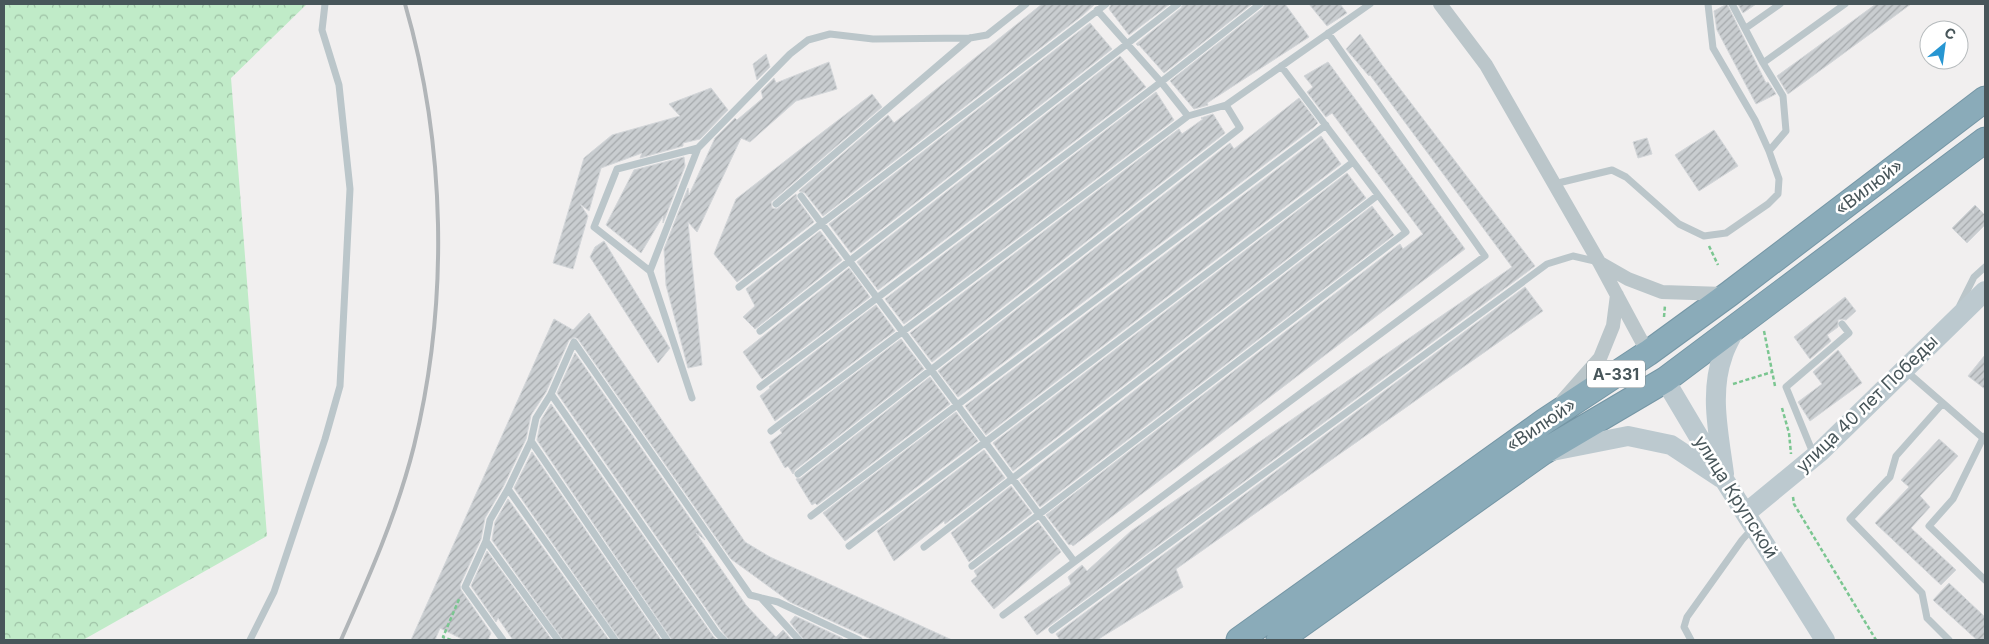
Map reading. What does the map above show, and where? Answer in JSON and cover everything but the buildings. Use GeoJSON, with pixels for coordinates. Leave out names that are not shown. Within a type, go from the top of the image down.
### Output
{"type":"FeatureCollection","features":[{"type":"Feature","properties":{"kind":"highway","name":"«Вилюй»"},"geometry":{"type":"LineString","coordinates":[[1239,640],[1545,421],[1648,353],[1729,294],[1985,99]]}},
{"type":"Feature","properties":{"kind":"highway","name":"«Вилюй»"},"geometry":{"type":"LineString","coordinates":[[1279,640],[1543,452],[1664,380],[1985,140]]}},
{"type":"Feature","properties":{"kind":"highway","name":"улица Крупской"},"geometry":{"type":"LineString","coordinates":[[1648,353],[1664,380]]}},
{"type":"Feature","properties":{"kind":"main road","name":"улица 40 лет Победы"},"geometry":{"type":"LineString","coordinates":[[1750,520],[1793,475],[1815,456],[1985,291]]}},
{"type":"Feature","properties":{"kind":"main road"},"geometry":{"type":"LineString","coordinates":[[1725,481],[1717,413],[1717,380],[1723,355],[1738,324]]}},
{"type":"Feature","properties":{"kind":"main road","name":"улица Крупской"},"geometry":{"type":"LineString","coordinates":[[1664,380],[1725,481],[1826,640]]}},
{"type":"Feature","properties":{"kind":"main road"},"geometry":{"type":"LineString","coordinates":[[1543,452],[1628,436],[1671,445],[1725,481]]}},
{"type":"Feature","properties":{"kind":"street"},"geometry":{"type":"LineString","coordinates":[[1440,4],[1486,65],[1599,262],[1648,353]]}},
{"type":"Feature","properties":{"kind":"street"},"geometry":{"type":"LineString","coordinates":[[1599,262],[1628,279],[1662,292],[1729,294]]}},
{"type":"Feature","properties":{"kind":"street"},"geometry":{"type":"LineString","coordinates":[[1545,421],[1600,358],[1613,326],[1617,295]]}},
{"type":"Feature","properties":{"kind":"lane"},"geometry":{"type":"LineString","coordinates":[[250,640],[274,592],[325,439],[340,386],[350,189],[339,85],[322,30],[326,4]]}},
{"type":"Feature","properties":{"kind":"lane"},"geometry":{"type":"LineString","coordinates":[[650,271],[698,148],[790,54],[808,40],[830,34],[873,39],[970,38],[987,36],[1026,4]]}},
{"type":"Feature","properties":{"kind":"lane"},"geometry":{"type":"LineString","coordinates":[[740,287],[1106,4]]}},
{"type":"Feature","properties":{"kind":"lane"},"geometry":{"type":"LineString","coordinates":[[760,331],[1178,4]]}},
{"type":"Feature","properties":{"kind":"lane"},"geometry":{"type":"LineString","coordinates":[[760,386],[1162,82],[1260,4]]}},
{"type":"Feature","properties":{"kind":"lane"},"geometry":{"type":"LineString","coordinates":[[771,431],[1188,116],[1226,106],[1370,4]]}},
{"type":"Feature","properties":{"kind":"lane"},"geometry":{"type":"LineString","coordinates":[[1554,184],[1612,170],[1626,178],[1679,224],[1704,236],[1726,233],[1768,204],[1778,194],[1780,179],[1769,151],[1755,120],[1713,48],[1708,4]]}},
{"type":"Feature","properties":{"kind":"lane"},"geometry":{"type":"LineString","coordinates":[[1732,4],[1783,96],[1786,131],[1769,151]]}},
{"type":"Feature","properties":{"kind":"lane"},"geometry":{"type":"LineString","coordinates":[[1746,28],[1780,4]]}},
{"type":"Feature","properties":{"kind":"lane"},"geometry":{"type":"LineString","coordinates":[[1763,63],[1846,4]]}},
{"type":"Feature","properties":{"kind":"lane"},"geometry":{"type":"LineString","coordinates":[[1097,10],[1162,82],[1188,116]]}},
{"type":"Feature","properties":{"kind":"lane"},"geometry":{"type":"LineString","coordinates":[[1003,615],[1485,256],[1328,34]]}},
{"type":"Feature","properties":{"kind":"lane"},"geometry":{"type":"LineString","coordinates":[[776,204],[970,38]]}},
{"type":"Feature","properties":{"kind":"lane"},"geometry":{"type":"LineString","coordinates":[[972,566],[1406,232],[1281,66]]}},
{"type":"Feature","properties":{"kind":"lane"},"geometry":{"type":"LineString","coordinates":[[798,474],[1240,128],[1226,106]]}},
{"type":"Feature","properties":{"kind":"lane"},"geometry":{"type":"LineString","coordinates":[[811,516],[1326,126]]}},
{"type":"Feature","properties":{"kind":"lane"},"geometry":{"type":"LineString","coordinates":[[692,398],[650,271],[594,227],[617,169],[698,148]]}},
{"type":"Feature","properties":{"kind":"lane"},"geometry":{"type":"LineString","coordinates":[[849,546],[1353,162]]}},
{"type":"Feature","properties":{"kind":"lane"},"geometry":{"type":"LineString","coordinates":[[924,547],[1378,195]]}},
{"type":"Feature","properties":{"kind":"lane"},"geometry":{"type":"LineString","coordinates":[[801,196],[1074,562]]}},
{"type":"Feature","properties":{"kind":"lane"},"geometry":{"type":"LineString","coordinates":[[1052,630],[1547,264],[1573,256],[1599,262]]}},
{"type":"Feature","properties":{"kind":"lane"},"geometry":{"type":"LineString","coordinates":[[1951,323],[1974,277],[1985,266]]}},
{"type":"Feature","properties":{"kind":"lane"},"geometry":{"type":"LineString","coordinates":[[1815,456],[1786,387],[1849,333],[1842,324]]}},
{"type":"Feature","properties":{"kind":"lane"},"geometry":{"type":"LineString","coordinates":[[503,640],[465,587],[486,541],[490,520],[508,489],[531,441],[536,418],[551,394],[574,342],[750,595],[778,602],[859,640]]}},
{"type":"Feature","properties":{"kind":"lane"},"geometry":{"type":"LineString","coordinates":[[1903,369],[1984,437],[1953,499],[1929,526],[1985,580]]}},
{"type":"Feature","properties":{"kind":"lane"},"geometry":{"type":"LineString","coordinates":[[551,394],[717,633],[724,640]]}},
{"type":"Feature","properties":{"kind":"lane"},"geometry":{"type":"LineString","coordinates":[[1943,403],[1896,456],[1890,477],[1850,519],[1922,593],[1927,618],[1950,640]]}},
{"type":"Feature","properties":{"kind":"lane"},"geometry":{"type":"LineString","coordinates":[[531,441],[666,640]]}},
{"type":"Feature","properties":{"kind":"lane"},"geometry":{"type":"LineString","coordinates":[[508,489],[615,640]]}},
{"type":"Feature","properties":{"kind":"lane"},"geometry":{"type":"LineString","coordinates":[[1691,640],[1684,627],[1687,617],[1742,540],[1750,520]]}},
{"type":"Feature","properties":{"kind":"lane"},"geometry":{"type":"LineString","coordinates":[[486,541],[558,640]]}},
{"type":"Feature","properties":{"kind":"lane"},"geometry":{"type":"LineString","coordinates":[[761,598],[799,640]]}},
{"type":"Feature","properties":{"kind":"path"},"geometry":{"type":"LineString","coordinates":[[1704,236],[1718,265]]}},
{"type":"Feature","properties":{"kind":"path"},"geometry":{"type":"LineString","coordinates":[[1764,330],[1776,391]]}},
{"type":"Feature","properties":{"kind":"path"},"geometry":{"type":"LineString","coordinates":[[1779,400],[1789,433],[1794,504],[1876,640]]}},
{"type":"Feature","properties":{"kind":"path"},"geometry":{"type":"LineString","coordinates":[[451,640],[442,638],[465,587]]}},
{"type":"Feature","properties":{"kind":"green space"},"geometry":{"type":"Polygon","coordinates":[[[4,4],[307,4],[231,78],[267,536],[83,640],[4,640],[4,4]]]}},
{"type":"Feature","properties":{"kind":"railway"},"geometry":{"type":"LineString","coordinates":[[341,640],[382,545],[407,471],[425,392],[433,336],[438,224],[435,168],[429,112],[419,58],[405,4]]}}]}
